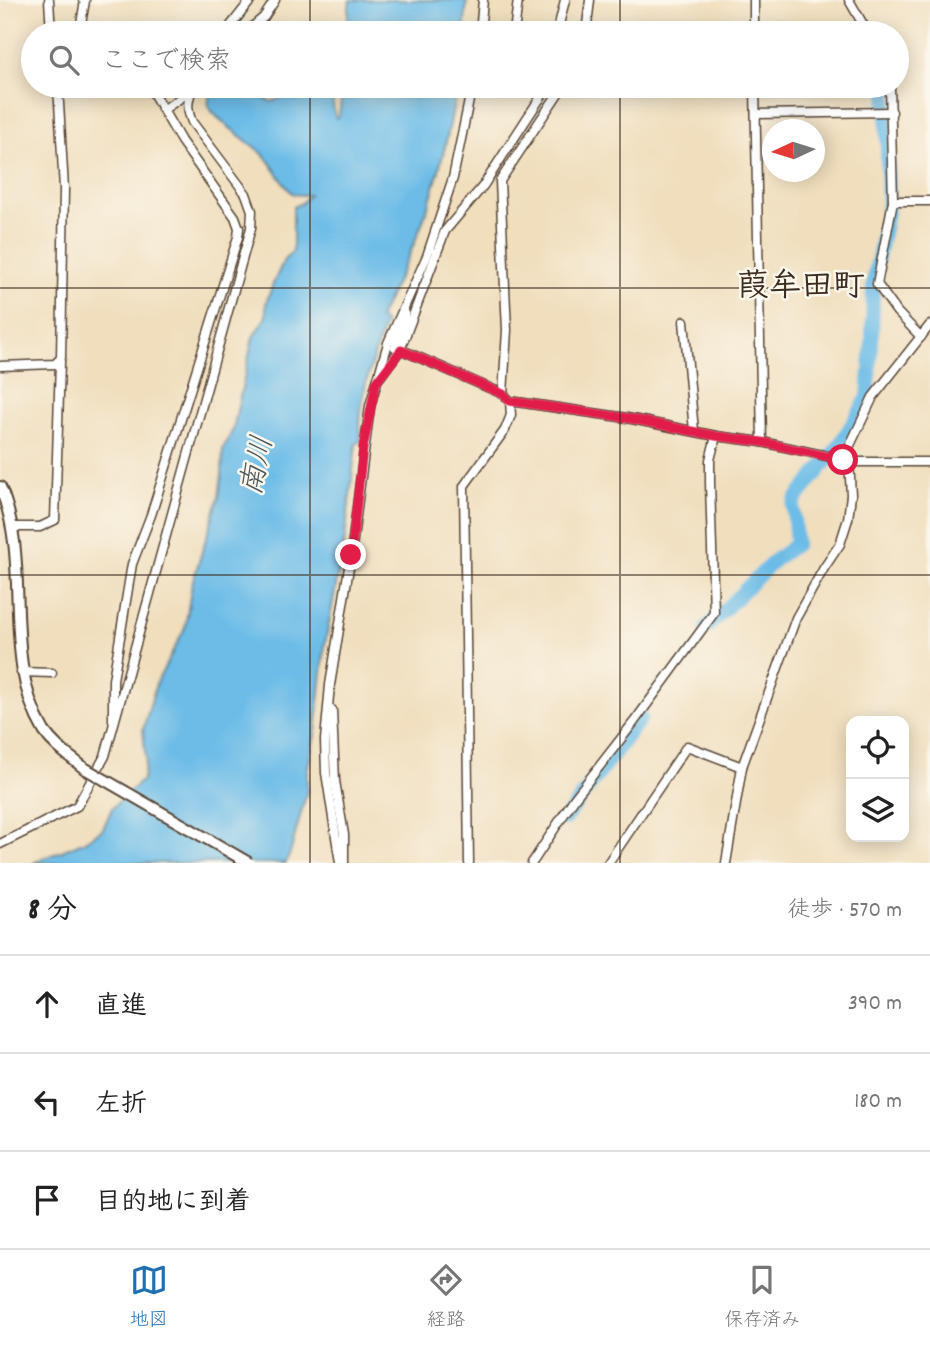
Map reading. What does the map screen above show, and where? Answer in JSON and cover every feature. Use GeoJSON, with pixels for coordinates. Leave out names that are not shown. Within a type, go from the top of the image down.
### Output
{"type":"FeatureCollection","features":[{"type":"Feature","properties":{"kind":"main road"},"geometry":{"type":"LineString","coordinates":[[0,487],[12,527],[17,642],[21,672],[27,696],[45,733],[90,773],[249,863]]}},
{"type":"Feature","properties":{"kind":"street"},"geometry":{"type":"LineString","coordinates":[[49,0],[50,21]]}},
{"type":"Feature","properties":{"kind":"street"},"geometry":{"type":"LineString","coordinates":[[81,21],[83,0]]}},
{"type":"Feature","properties":{"kind":"street"},"geometry":{"type":"LineString","coordinates":[[234,21],[251,0]]}},
{"type":"Feature","properties":{"kind":"street"},"geometry":{"type":"LineString","coordinates":[[259,21],[275,0]]}},
{"type":"Feature","properties":{"kind":"street"},"geometry":{"type":"LineString","coordinates":[[481,21],[483,0]]}},
{"type":"Feature","properties":{"kind":"street"},"geometry":{"type":"LineString","coordinates":[[515,21],[518,0]]}},
{"type":"Feature","properties":{"kind":"street"},"geometry":{"type":"LineString","coordinates":[[559,21],[565,0]]}},
{"type":"Feature","properties":{"kind":"street"},"geometry":{"type":"LineString","coordinates":[[587,21],[590,0]]}},
{"type":"Feature","properties":{"kind":"street"},"geometry":{"type":"LineString","coordinates":[[754,0],[754,21]]}},
{"type":"Feature","properties":{"kind":"street"},"geometry":{"type":"LineString","coordinates":[[849,0],[861,21]]}},
{"type":"Feature","properties":{"kind":"street"},"geometry":{"type":"LineString","coordinates":[[12,527],[40,527],[55,520],[64,189],[59,98]]}},
{"type":"Feature","properties":{"kind":"street"},"geometry":{"type":"LineString","coordinates":[[114,726],[113,680],[132,564],[152,515],[239,228],[235,217],[181,141],[156,98]]}},
{"type":"Feature","properties":{"kind":"street"},"geometry":{"type":"LineString","coordinates":[[163,110],[180,98]]}},
{"type":"Feature","properties":{"kind":"street"},"geometry":{"type":"LineString","coordinates":[[0,844],[70,811],[82,800],[90,773],[104,756],[253,219],[246,194],[192,122],[188,109],[189,98]]}},
{"type":"Feature","properties":{"kind":"street"},"geometry":{"type":"LineString","coordinates":[[342,863],[326,773],[325,740],[363,448],[376,383],[388,343],[427,256],[453,178],[470,98]]}},
{"type":"Feature","properties":{"kind":"street"},"geometry":{"type":"LineString","coordinates":[[376,383],[401,350],[445,231],[484,187],[541,98]]}},
{"type":"Feature","properties":{"kind":"street"},"geometry":{"type":"LineString","coordinates":[[503,394],[507,330],[500,181],[555,98]]}},
{"type":"Feature","properties":{"kind":"street"},"geometry":{"type":"LineString","coordinates":[[755,98],[762,442]]}},
{"type":"Feature","properties":{"kind":"street"},"geometry":{"type":"LineString","coordinates":[[891,98],[893,201],[877,284],[897,312],[921,337]]}},
{"type":"Feature","properties":{"kind":"street"},"geometry":{"type":"LineString","coordinates":[[756,114],[892,112]]}},
{"type":"Feature","properties":{"kind":"street"},"geometry":{"type":"LineString","coordinates":[[893,201],[930,201]]}},
{"type":"Feature","properties":{"kind":"street"},"geometry":{"type":"LineString","coordinates":[[404,306],[405,318],[395,347],[503,394],[510,401],[627,418],[716,436],[762,442],[843,460],[930,462]]}},
{"type":"Feature","properties":{"kind":"street"},"geometry":{"type":"LineString","coordinates":[[684,321],[694,431]]}},
{"type":"Feature","properties":{"kind":"street"},"geometry":{"type":"LineString","coordinates":[[726,863],[742,767],[796,618],[840,544],[848,519],[851,495],[843,460],[873,397],[930,325]]}},
{"type":"Feature","properties":{"kind":"street"},"geometry":{"type":"LineString","coordinates":[[0,366],[60,362]]}},
{"type":"Feature","properties":{"kind":"street"},"geometry":{"type":"LineString","coordinates":[[469,863],[464,486],[505,430],[511,415],[510,401]]}},
{"type":"Feature","properties":{"kind":"street"},"geometry":{"type":"LineString","coordinates":[[531,863],[574,799],[714,613],[710,460],[716,436]]}},
{"type":"Feature","properties":{"kind":"street"},"geometry":{"type":"LineString","coordinates":[[21,672],[52,673]]}},
{"type":"Feature","properties":{"kind":"street"},"geometry":{"type":"LineString","coordinates":[[608,863],[687,746],[742,767]]}},
{"type":"Feature","properties":{"kind":"water"},"geometry":{"type":"Polygon","coordinates":[[[350,0],[467,0],[465,21],[347,21],[350,0]]]}},
{"type":"Feature","properties":{"kind":"water","name":"南川"},"geometry":{"type":"Polygon","coordinates":[[[209,98],[264,98],[271,102],[280,98],[332,98],[336,118],[339,116],[341,98],[455,98],[445,147],[428,207],[379,319],[385,323],[363,396],[361,441],[356,444],[345,538],[325,644],[316,731],[307,771],[307,791],[286,863],[33,863],[83,842],[103,829],[112,808],[143,779],[146,759],[143,730],[156,684],[185,628],[192,584],[219,497],[223,449],[233,430],[253,337],[266,317],[266,303],[284,260],[293,251],[293,207],[302,203],[309,195],[292,193],[263,154],[224,123],[209,106],[209,98]]]}},
{"type":"Feature","properties":{"kind":"waterway"},"geometry":{"type":"LineString","coordinates":[[706,628],[775,560],[796,544],[793,506],[796,499],[838,447],[868,397],[873,284],[888,207],[886,98]]}},
{"type":"Feature","properties":{"kind":"waterway"},"geometry":{"type":"LineString","coordinates":[[565,819],[641,718]]}},
{"type":"Feature","properties":{"kind":"district","name":"葭牟田町"},"geometry":{"type":"Point","coordinates":[801,289]}},
{"type":"Feature","properties":{"kind":"route"},"geometry":{"type":"LineString","coordinates":[[351,555],[370,406],[376,383],[401,350],[503,394],[510,401],[627,418],[716,436],[762,442],[843,460]]}}]}
